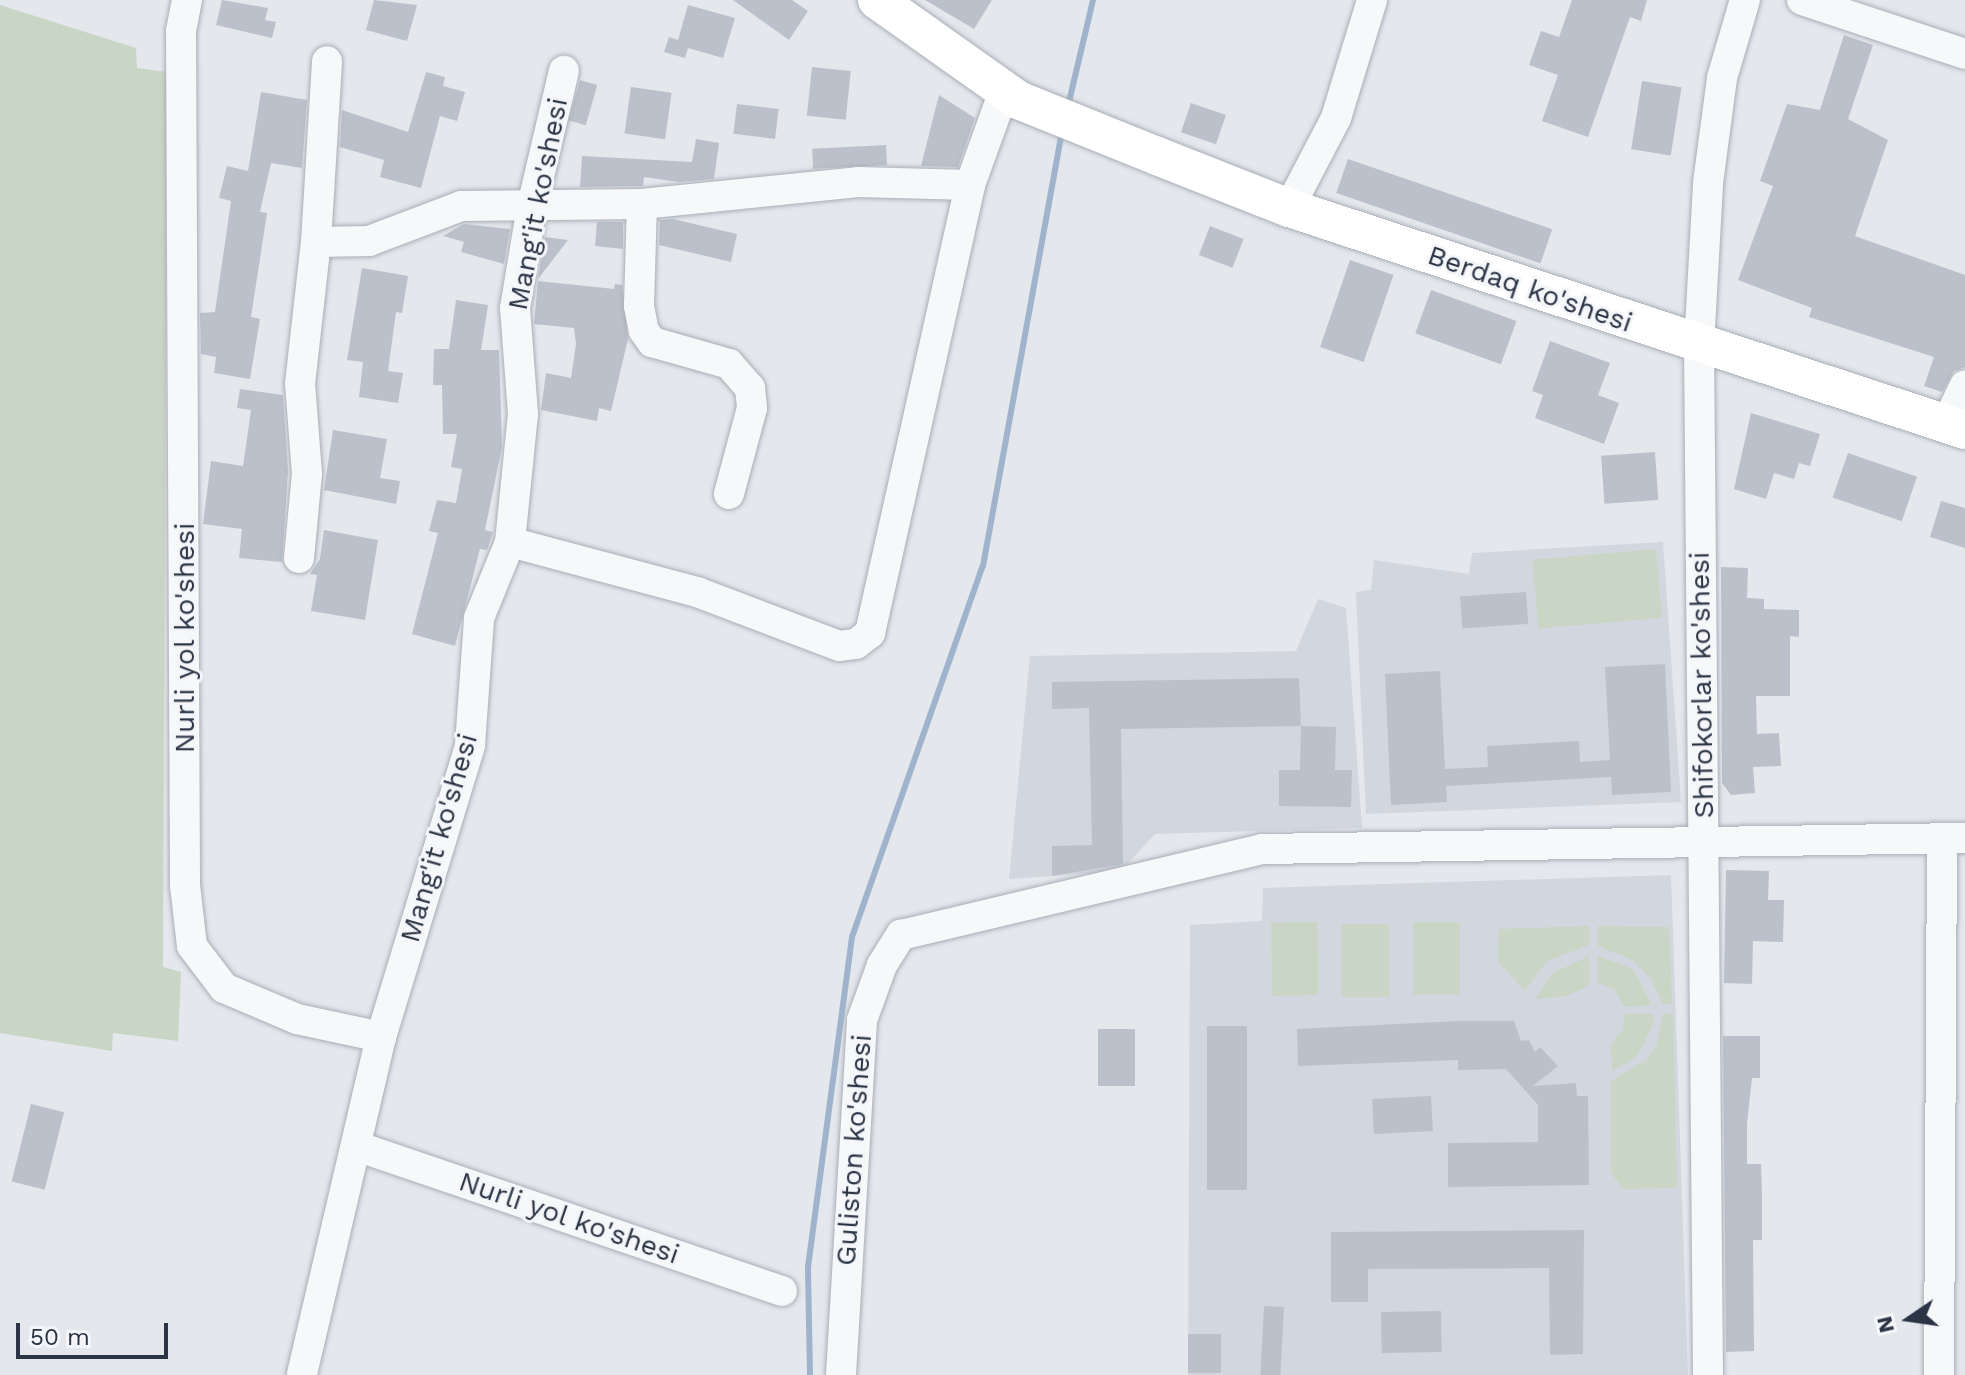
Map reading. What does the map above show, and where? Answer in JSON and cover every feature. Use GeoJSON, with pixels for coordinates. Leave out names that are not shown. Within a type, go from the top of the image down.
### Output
{"type":"FeatureCollection","features":[{"type":"Feature","properties":{"kind":"main road"},"geometry":{"type":"LineString","coordinates":[[877,0],[1011,95]]}},
{"type":"Feature","properties":{"kind":"main road","name":"Berdaq ko'shesi"},"geometry":{"type":"LineString","coordinates":[[1011,95],[1289,208],[1699,346],[1956,427]]}},
{"type":"Feature","properties":{"kind":"street","name":"Nurli yol ko'shesi"},"geometry":{"type":"LineString","coordinates":[[187,0],[181,31],[185,885],[192,946],[224,988],[297,1019],[381,1037]]}},
{"type":"Feature","properties":{"kind":"street"},"geometry":{"type":"LineString","coordinates":[[1289,208],[1336,118],[1372,0]]}},
{"type":"Feature","properties":{"kind":"street","name":"Shifokorlar ko'shesi"},"geometry":{"type":"LineString","coordinates":[[1708,1375],[1699,346],[1708,183],[1722,78],[1745,0]]}},
{"type":"Feature","properties":{"kind":"street"},"geometry":{"type":"LineString","coordinates":[[1802,0],[1965,54]]}},
{"type":"Feature","properties":{"kind":"street"},"geometry":{"type":"LineString","coordinates":[[299,558],[307,474],[300,384],[316,242],[327,61]]}},
{"type":"Feature","properties":{"kind":"street","name":"Mang'it ko'shesi"},"geometry":{"type":"LineString","coordinates":[[381,1037],[470,745],[479,618],[510,542],[523,414],[515,308],[532,206],[564,71]]}},
{"type":"Feature","properties":{"kind":"street"},"geometry":{"type":"LineString","coordinates":[[510,542],[697,592],[839,646],[856,644],[870,633],[970,185],[1011,95]]}},
{"type":"Feature","properties":{"kind":"street"},"geometry":{"type":"LineString","coordinates":[[316,242],[369,241],[461,206],[642,204],[858,182],[970,185]]}},
{"type":"Feature","properties":{"kind":"street"},"geometry":{"type":"LineString","coordinates":[[642,204],[639,306],[644,331],[652,342],[729,364],[750,388],[752,408],[729,494]]}},
{"type":"Feature","properties":{"kind":"street"},"geometry":{"type":"LineString","coordinates":[[1956,427],[1965,385]]}},
{"type":"Feature","properties":{"kind":"street"},"geometry":{"type":"LineString","coordinates":[[1704,841],[1954,839],[1939,1375]]}},
{"type":"Feature","properties":{"kind":"street","name":"Guliston ko'shesi"},"geometry":{"type":"LineString","coordinates":[[841,1375],[862,1020],[882,965],[901,935],[1262,849],[1704,841]]}},
{"type":"Feature","properties":{"kind":"street"},"geometry":{"type":"LineString","coordinates":[[302,1375],[381,1037]]}},
{"type":"Feature","properties":{"kind":"street","name":"Nurli yol ko'shesi"},"geometry":{"type":"LineString","coordinates":[[356,1146],[782,1291]]}},
{"type":"Feature","properties":{"kind":"shaded area"},"geometry":{"type":"Polygon","coordinates":[[[1663,542],[1681,802],[1366,814],[1356,592],[1371,590],[1374,560],[1469,574],[1472,553],[1663,542]]]}},
{"type":"Feature","properties":{"kind":"shaded area"},"geometry":{"type":"Polygon","coordinates":[[[1318,599],[1346,608],[1362,828],[1155,834],[1121,871],[1009,879],[1030,656],[1296,651],[1318,599]]]}},
{"type":"Feature","properties":{"kind":"shaded area"},"geometry":{"type":"Polygon","coordinates":[[[1671,875],[1688,1375],[1188,1375],[1190,925],[1262,921],[1263,888],[1671,875]]]}},
{"type":"Feature","properties":{"kind":"green space"},"geometry":{"type":"Polygon","coordinates":[[[0,5],[136,48],[137,68],[167,72],[163,967],[181,972],[178,1041],[113,1033],[112,1051],[0,1033],[0,5]]]}},
{"type":"Feature","properties":{"kind":"green space"},"geometry":{"type":"Polygon","coordinates":[[[1656,549],[1662,618],[1538,629],[1532,560],[1656,549]]]}},
{"type":"Feature","properties":{"kind":"green space"},"geometry":{"type":"Polygon","coordinates":[[[1317,922],[1318,995],[1272,996],[1271,923],[1317,922]]]}},
{"type":"Feature","properties":{"kind":"green space"},"geometry":{"type":"Polygon","coordinates":[[[1413,922],[1460,922],[1460,995],[1413,995],[1413,922]]]}},
{"type":"Feature","properties":{"kind":"green space"},"geometry":{"type":"Polygon","coordinates":[[[1342,924],[1389,924],[1389,997],[1342,997],[1342,924]]]}},
{"type":"Feature","properties":{"kind":"green space"},"geometry":{"type":"Polygon","coordinates":[[[1589,926],[1589,945],[1547,961],[1525,991],[1498,962],[1499,929],[1589,926]]]}},
{"type":"Feature","properties":{"kind":"green space"},"geometry":{"type":"Polygon","coordinates":[[[1598,926],[1669,927],[1672,1004],[1663,1004],[1651,979],[1633,960],[1598,946],[1598,926]]]}},
{"type":"Feature","properties":{"kind":"green space"},"geometry":{"type":"Polygon","coordinates":[[[1589,956],[1589,985],[1567,996],[1535,999],[1551,974],[1589,956]]]}},
{"type":"Feature","properties":{"kind":"green space"},"geometry":{"type":"Polygon","coordinates":[[[1598,956],[1633,969],[1652,1005],[1625,1007],[1614,989],[1598,983],[1598,956]]]}},
{"type":"Feature","properties":{"kind":"green space"},"geometry":{"type":"Polygon","coordinates":[[[1625,1014],[1653,1014],[1653,1024],[1638,1055],[1612,1072],[1611,1044],[1622,1031],[1625,1014]]]}},
{"type":"Feature","properties":{"kind":"green space"},"geometry":{"type":"Polygon","coordinates":[[[1663,1014],[1673,1014],[1677,1188],[1622,1189],[1611,1172],[1611,1081],[1645,1061],[1657,1045],[1663,1014]]]}},
{"type":"Feature","properties":{"kind":"building"},"geometry":{"type":"Polygon","coordinates":[[[222,0],[268,8],[265,20],[276,22],[272,38],[216,25],[222,0]]]}},
{"type":"Feature","properties":{"kind":"building"},"geometry":{"type":"Polygon","coordinates":[[[374,0],[417,5],[407,41],[366,30],[374,0]]]}},
{"type":"Feature","properties":{"kind":"building"},"geometry":{"type":"Polygon","coordinates":[[[733,0],[792,0],[808,11],[789,40],[733,0]]]}},
{"type":"Feature","properties":{"kind":"building"},"geometry":{"type":"Polygon","coordinates":[[[925,0],[992,0],[974,29],[925,0]]]}},
{"type":"Feature","properties":{"kind":"building"},"geometry":{"type":"Polygon","coordinates":[[[1572,0],[1647,0],[1641,21],[1630,17],[1588,137],[1542,121],[1558,75],[1529,65],[1541,31],[1559,37],[1572,0]]]}},
{"type":"Feature","properties":{"kind":"building"},"geometry":{"type":"Polygon","coordinates":[[[688,5],[735,18],[723,58],[688,48],[685,58],[664,52],[669,37],[678,40],[688,5]]]}},
{"type":"Feature","properties":{"kind":"building"},"geometry":{"type":"Polygon","coordinates":[[[1844,35],[1873,45],[1848,119],[1888,140],[1855,236],[1965,275],[1965,367],[1954,371],[1942,392],[1924,386],[1934,357],[1809,317],[1812,308],[1738,280],[1773,186],[1760,181],[1787,104],[1820,110],[1844,35]]]}},
{"type":"Feature","properties":{"kind":"building"},"geometry":{"type":"Polygon","coordinates":[[[812,67],[851,71],[846,120],[807,116],[812,67]]]}},
{"type":"Feature","properties":{"kind":"building"},"geometry":{"type":"Polygon","coordinates":[[[426,72],[445,77],[443,86],[465,92],[457,121],[440,116],[421,188],[380,177],[384,160],[340,147],[342,110],[408,132],[426,72]]]}},
{"type":"Feature","properties":{"kind":"building"},"geometry":{"type":"Polygon","coordinates":[[[580,80],[597,85],[586,125],[568,120],[580,80]]]}},
{"type":"Feature","properties":{"kind":"building"},"geometry":{"type":"Polygon","coordinates":[[[1642,81],[1682,87],[1671,155],[1631,149],[1642,81]]]}},
{"type":"Feature","properties":{"kind":"building"},"geometry":{"type":"Polygon","coordinates":[[[631,87],[672,93],[665,139],[624,134],[631,87]]]}},
{"type":"Feature","properties":{"kind":"building"},"geometry":{"type":"Polygon","coordinates":[[[261,92],[307,100],[302,168],[271,163],[260,212],[267,213],[251,317],[260,319],[250,379],[214,373],[216,357],[201,354],[200,313],[215,312],[231,201],[219,198],[227,166],[248,171],[261,92]]]}},
{"type":"Feature","properties":{"kind":"building"},"geometry":{"type":"Polygon","coordinates":[[[939,95],[975,118],[958,167],[921,166],[939,95]]]}},
{"type":"Feature","properties":{"kind":"building"},"geometry":{"type":"Polygon","coordinates":[[[1191,103],[1226,115],[1216,144],[1181,132],[1191,103]]]}},
{"type":"Feature","properties":{"kind":"building"},"geometry":{"type":"Polygon","coordinates":[[[737,104],[779,109],[775,139],[733,134],[737,104]]]}},
{"type":"Feature","properties":{"kind":"building"},"geometry":{"type":"Polygon","coordinates":[[[696,139],[719,143],[714,179],[679,182],[644,177],[643,186],[580,187],[582,156],[692,162],[696,139]]]}},
{"type":"Feature","properties":{"kind":"building"},"geometry":{"type":"Polygon","coordinates":[[[886,145],[887,165],[813,169],[812,149],[886,145]]]}},
{"type":"Feature","properties":{"kind":"building"},"geometry":{"type":"Polygon","coordinates":[[[1348,159],[1552,229],[1541,263],[1336,193],[1348,159]]]}},
{"type":"Feature","properties":{"kind":"building"},"geometry":{"type":"Polygon","coordinates":[[[673,219],[737,234],[731,262],[659,245],[660,220],[673,219]]]}},
{"type":"Feature","properties":{"kind":"building"},"geometry":{"type":"Polygon","coordinates":[[[597,222],[623,222],[623,249],[595,246],[597,222]]]}},
{"type":"Feature","properties":{"kind":"building"},"geometry":{"type":"Polygon","coordinates":[[[464,224],[510,229],[504,264],[461,252],[464,242],[443,236],[464,224]]]}},
{"type":"Feature","properties":{"kind":"building"},"geometry":{"type":"Polygon","coordinates":[[[1210,226],[1244,239],[1232,268],[1199,255],[1210,226]]]}},
{"type":"Feature","properties":{"kind":"building"},"geometry":{"type":"Polygon","coordinates":[[[545,237],[568,240],[538,279],[545,237]]]}},
{"type":"Feature","properties":{"kind":"building"},"geometry":{"type":"Polygon","coordinates":[[[1350,260],[1393,275],[1364,362],[1320,347],[1350,260]]]}},
{"type":"Feature","properties":{"kind":"building"},"geometry":{"type":"Polygon","coordinates":[[[362,268],[408,276],[402,313],[396,312],[388,371],[403,373],[398,403],[359,397],[363,362],[347,360],[362,268]]]}},
{"type":"Feature","properties":{"kind":"building"},"geometry":{"type":"Polygon","coordinates":[[[538,281],[614,289],[615,284],[622,285],[628,339],[611,411],[599,408],[597,421],[541,410],[546,373],[571,378],[576,344],[574,328],[534,324],[538,281]]]}},
{"type":"Feature","properties":{"kind":"building"},"geometry":{"type":"Polygon","coordinates":[[[1431,290],[1517,321],[1501,364],[1415,333],[1431,290]]]}},
{"type":"Feature","properties":{"kind":"building"},"geometry":{"type":"Polygon","coordinates":[[[456,300],[488,305],[481,350],[499,350],[502,447],[485,530],[493,532],[487,550],[480,549],[455,646],[412,634],[438,533],[429,531],[437,500],[456,503],[462,469],[451,467],[457,434],[443,434],[442,385],[433,385],[434,349],[449,349],[456,300]]]}},
{"type":"Feature","properties":{"kind":"building"},"geometry":{"type":"Polygon","coordinates":[[[1550,341],[1610,363],[1598,395],[1619,403],[1604,444],[1535,418],[1543,395],[1532,391],[1550,341]]]}},
{"type":"Feature","properties":{"kind":"building"},"geometry":{"type":"Polygon","coordinates":[[[240,389],[283,395],[288,471],[282,562],[239,558],[242,529],[203,524],[211,461],[243,466],[251,410],[237,408],[240,389]]]}},
{"type":"Feature","properties":{"kind":"building"},"geometry":{"type":"Polygon","coordinates":[[[1751,413],[1820,434],[1810,466],[1799,463],[1794,479],[1774,473],[1766,499],[1734,489],[1751,413]]]}},
{"type":"Feature","properties":{"kind":"building"},"geometry":{"type":"Polygon","coordinates":[[[333,430],[387,439],[380,478],[400,481],[396,504],[324,490],[333,430]]]}},
{"type":"Feature","properties":{"kind":"building"},"geometry":{"type":"Polygon","coordinates":[[[1655,452],[1658,500],[1604,504],[1601,456],[1655,452]]]}},
{"type":"Feature","properties":{"kind":"building"},"geometry":{"type":"Polygon","coordinates":[[[1848,453],[1917,477],[1902,521],[1833,497],[1848,453]]]}},
{"type":"Feature","properties":{"kind":"building"},"geometry":{"type":"Polygon","coordinates":[[[1941,501],[1965,508],[1965,548],[1930,537],[1941,501]]]}},
{"type":"Feature","properties":{"kind":"building"},"geometry":{"type":"Polygon","coordinates":[[[324,530],[378,540],[365,620],[311,611],[317,575],[310,574],[320,559],[324,530]]]}},
{"type":"Feature","properties":{"kind":"building"},"geometry":{"type":"Polygon","coordinates":[[[1721,567],[1748,568],[1747,598],[1764,599],[1764,609],[1799,610],[1799,637],[1790,636],[1790,696],[1756,696],[1757,734],[1779,733],[1781,766],[1753,767],[1755,793],[1731,795],[1722,783],[1721,567]]]}},
{"type":"Feature","properties":{"kind":"building"},"geometry":{"type":"Polygon","coordinates":[[[1526,592],[1528,624],[1462,629],[1460,597],[1526,592]]]}},
{"type":"Feature","properties":{"kind":"building"},"geometry":{"type":"Polygon","coordinates":[[[1665,664],[1671,792],[1612,795],[1611,777],[1446,786],[1447,802],[1391,805],[1385,674],[1440,671],[1445,769],[1488,767],[1487,746],[1579,741],[1580,762],[1610,760],[1605,667],[1665,664]]]}},
{"type":"Feature","properties":{"kind":"building"},"geometry":{"type":"Polygon","coordinates":[[[1299,678],[1301,726],[1121,729],[1123,864],[1052,876],[1052,846],[1092,845],[1089,708],[1052,709],[1052,682],[1299,678]]]}},
{"type":"Feature","properties":{"kind":"building"},"geometry":{"type":"Polygon","coordinates":[[[1301,726],[1336,727],[1335,770],[1352,770],[1351,807],[1279,806],[1279,770],[1300,770],[1301,726]]]}},
{"type":"Feature","properties":{"kind":"building"},"geometry":{"type":"Polygon","coordinates":[[[1726,870],[1769,871],[1768,900],[1784,900],[1783,942],[1753,941],[1752,984],[1724,983],[1726,870]]]}},
{"type":"Feature","properties":{"kind":"building"},"geometry":{"type":"Polygon","coordinates":[[[1514,1021],[1521,1041],[1529,1040],[1535,1052],[1540,1047],[1558,1066],[1533,1086],[1576,1083],[1577,1096],[1588,1096],[1589,1185],[1448,1187],[1448,1143],[1538,1142],[1538,1105],[1506,1069],[1458,1070],[1458,1060],[1298,1066],[1297,1029],[1514,1021]]]}},
{"type":"Feature","properties":{"kind":"building"},"geometry":{"type":"Polygon","coordinates":[[[1207,1026],[1247,1026],[1247,1190],[1207,1190],[1207,1026]]]}},
{"type":"Feature","properties":{"kind":"building"},"geometry":{"type":"Polygon","coordinates":[[[1098,1029],[1135,1029],[1135,1086],[1098,1086],[1098,1029]]]}},
{"type":"Feature","properties":{"kind":"building"},"geometry":{"type":"Polygon","coordinates":[[[1723,1036],[1760,1036],[1760,1078],[1752,1078],[1747,1123],[1747,1164],[1761,1164],[1762,1194],[1762,1240],[1753,1240],[1754,1351],[1726,1352],[1723,1036]]]}},
{"type":"Feature","properties":{"kind":"building"},"geometry":{"type":"Polygon","coordinates":[[[1431,1096],[1433,1131],[1374,1134],[1372,1099],[1431,1096]]]}},
{"type":"Feature","properties":{"kind":"building"},"geometry":{"type":"Polygon","coordinates":[[[31,1104],[64,1112],[45,1190],[12,1182],[31,1104]]]}},
{"type":"Feature","properties":{"kind":"building"},"geometry":{"type":"Polygon","coordinates":[[[1584,1230],[1583,1354],[1550,1355],[1549,1268],[1368,1269],[1368,1302],[1331,1302],[1331,1232],[1584,1230]]]}},
{"type":"Feature","properties":{"kind":"building"},"geometry":{"type":"Polygon","coordinates":[[[1264,1306],[1284,1307],[1280,1375],[1260,1375],[1264,1306]]]}},
{"type":"Feature","properties":{"kind":"building"},"geometry":{"type":"Polygon","coordinates":[[[1441,1311],[1442,1352],[1382,1353],[1381,1312],[1441,1311]]]}},
{"type":"Feature","properties":{"kind":"building"},"geometry":{"type":"Polygon","coordinates":[[[1188,1334],[1221,1334],[1221,1373],[1188,1373],[1188,1334]]]}},
{"type":"Feature","properties":{"kind":"waterway"},"geometry":{"type":"LineString","coordinates":[[1068,106],[1093,0]]}},
{"type":"Feature","properties":{"kind":"waterway"},"geometry":{"type":"LineString","coordinates":[[810,1375],[808,1267],[852,937],[983,566],[1062,132]]}}]}
